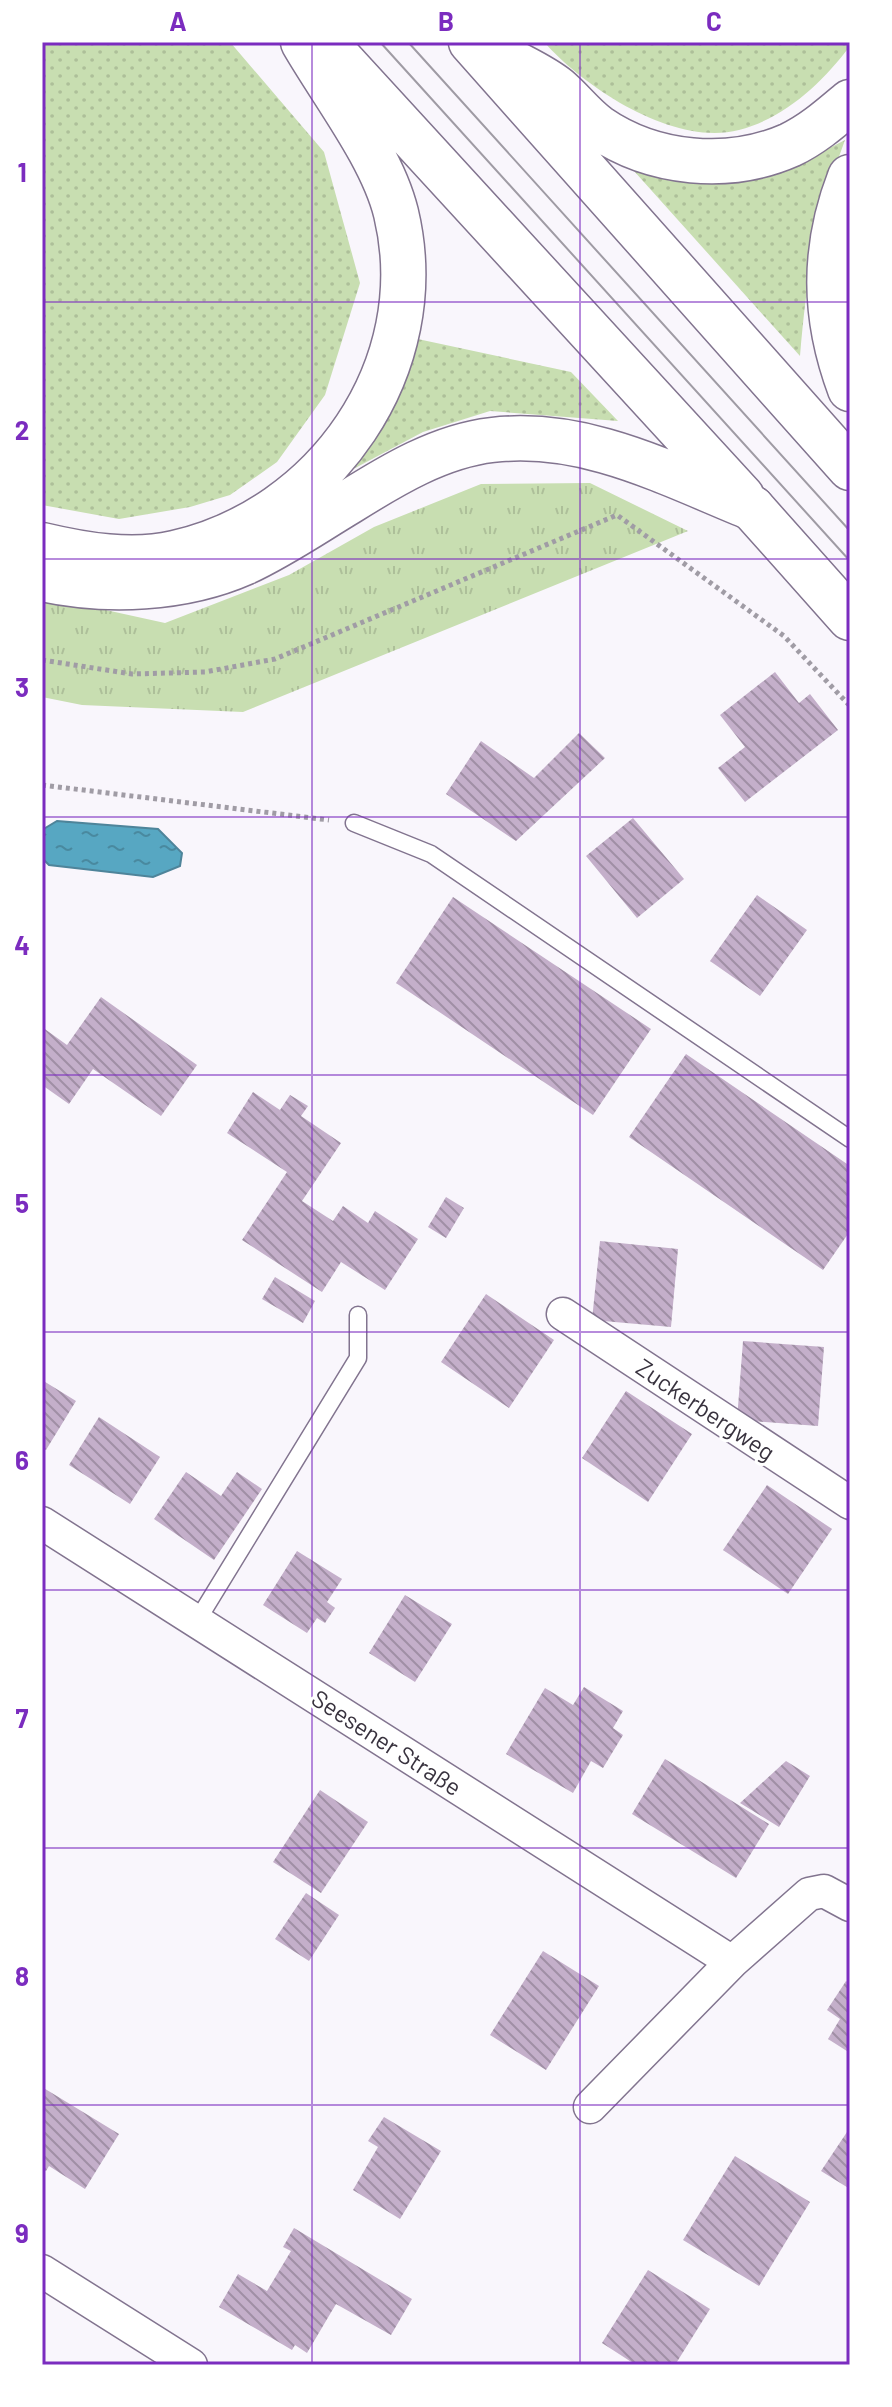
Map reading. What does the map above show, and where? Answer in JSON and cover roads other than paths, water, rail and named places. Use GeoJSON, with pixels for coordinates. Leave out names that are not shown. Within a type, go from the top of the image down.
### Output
{"type":"FeatureCollection","features":[{"type":"Feature","properties":{"kind":"main road"},"geometry":{"type":"LineString","coordinates":[[42,545],[120,557],[173,554],[227,537],[270,517],[316,479],[356,428],[378,389],[394,341],[402,295],[396,212],[377,167],[303,42]]}},
{"type":"Feature","properties":{"kind":"main road"},"geometry":{"type":"LineString","coordinates":[[325,42],[850,618]]}},
{"type":"Feature","properties":{"kind":"main road"},"geometry":{"type":"LineString","coordinates":[[471,42],[850,468]]}},
{"type":"Feature","properties":{"kind":"main road"},"geometry":{"type":"LineString","coordinates":[[477,42],[556,87],[598,126],[639,149],[683,160],[723,162],[790,144],[820,127],[850,102]]}},
{"type":"Feature","properties":{"kind":"main road"},"geometry":{"type":"LineString","coordinates":[[850,177],[832,227],[827,274],[830,326],[850,389]]}},
{"type":"Feature","properties":{"kind":"main road"},"geometry":{"type":"LineString","coordinates":[[42,579],[102,588],[200,578],[243,563],[276,546],[391,475],[443,452],[492,440],[585,443],[752,508]]}},
{"type":"Feature","properties":{"kind":"street","name":"Zuckerbergweg"},"geometry":{"type":"LineString","coordinates":[[563,1314],[850,1503]]}},
{"type":"Feature","properties":{"kind":"street","name":"Seesener Straße"},"geometry":{"type":"LineString","coordinates":[[42,1523],[732,1962]]}},
{"type":"Feature","properties":{"kind":"street"},"geometry":{"type":"LineString","coordinates":[[590,2107],[732,1962],[809,1894],[824,1891],[850,1905]]}},
{"type":"Feature","properties":{"kind":"street"},"geometry":{"type":"LineString","coordinates":[[42,2271],[191,2365]]}},
{"type":"Feature","properties":{"kind":"lane"},"geometry":{"type":"LineString","coordinates":[[354,823],[431,854],[850,1139]]}},
{"type":"Feature","properties":{"kind":"lane"},"geometry":{"type":"LineString","coordinates":[[197,1621],[358,1358],[358,1315]]}},
{"type":"Feature","properties":{"kind":"water"},"geometry":{"type":"Polygon","coordinates":[[[57,821],[158,829],[182,853],[180,866],[153,877],[49,865],[42,858],[42,830],[57,821]]]}},
{"type":"Feature","properties":{"kind":"tram line"},"geometry":{"type":"LineString","coordinates":[[380,42],[850,561]]}},
{"type":"Feature","properties":{"kind":"tram line"},"geometry":{"type":"LineString","coordinates":[[408,42],[850,531]]}}]}
